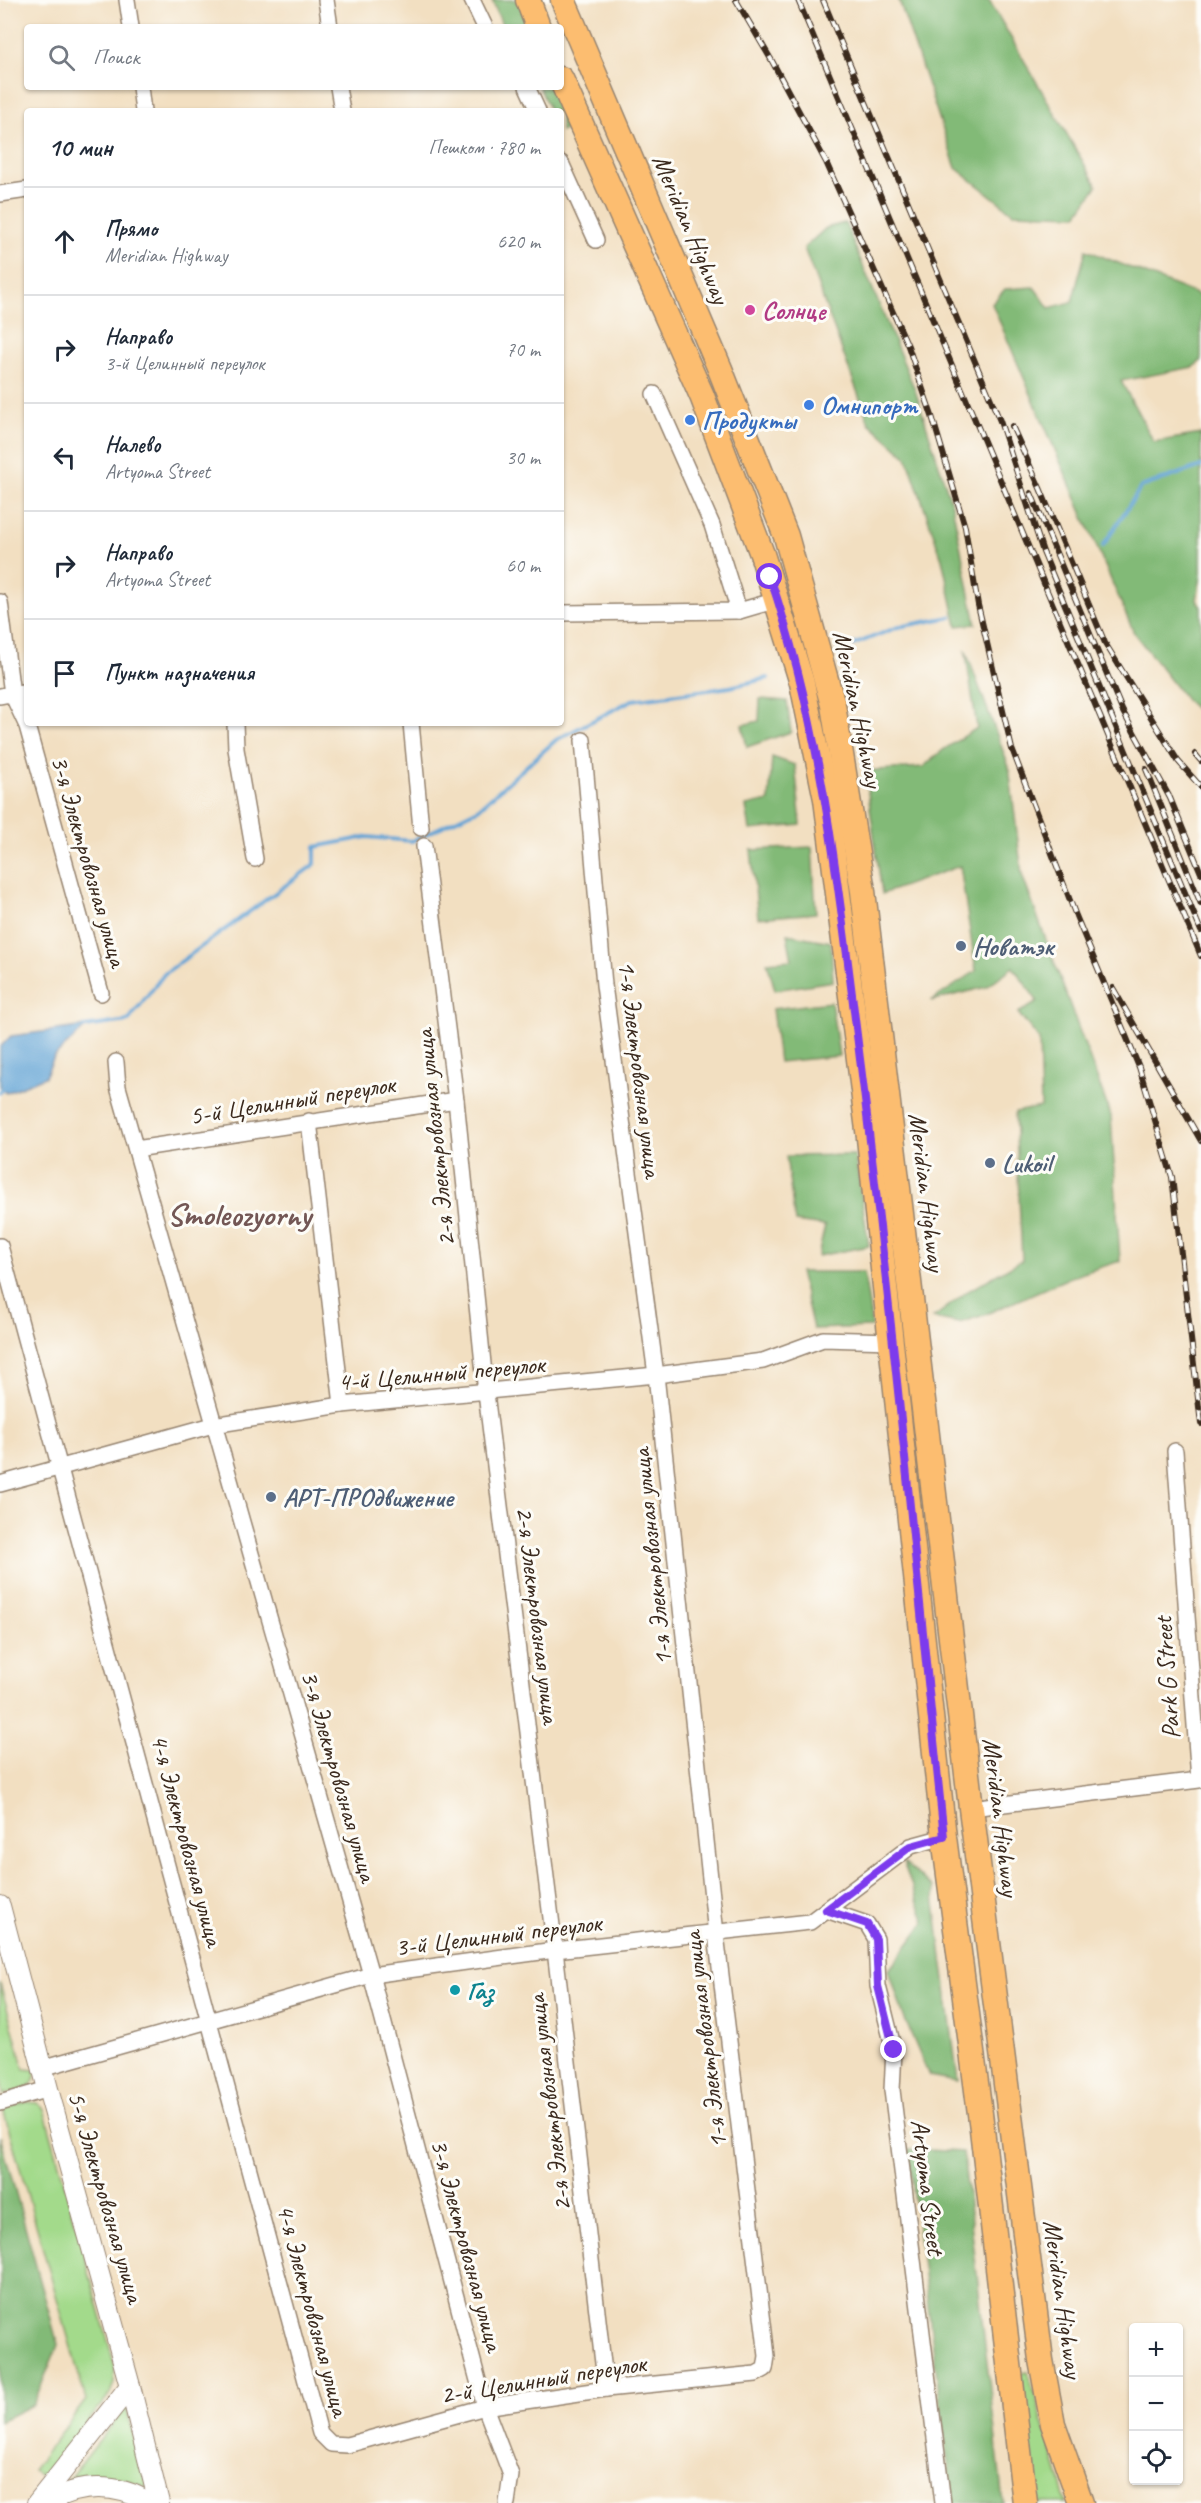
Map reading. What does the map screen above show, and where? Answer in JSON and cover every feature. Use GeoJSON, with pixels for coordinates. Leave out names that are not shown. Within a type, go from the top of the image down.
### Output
{"type":"FeatureCollection","features":[{"type":"Feature","properties":{"kind":"main road"},"geometry":{"type":"LineString","coordinates":[[528,0],[537,24]]}},
{"type":"Feature","properties":{"kind":"main road","name":"Meridian Highway"},"geometry":{"type":"LineString","coordinates":[[563,0],[720,369],[786,536],[833,705],[863,891],[971,1808],[1041,2360],[1053,2424],[1081,2503]]}},
{"type":"Feature","properties":{"kind":"main road","name":"Meridian Highway"},"geometry":{"type":"LineString","coordinates":[[564,86],[702,396],[777,600],[802,683],[826,799],[869,1138],[944,1837],[982,2129],[1024,2503]]}},
{"type":"Feature","properties":{"kind":"main road"},"geometry":{"type":"LineString","coordinates":[[777,600],[802,591]]}},
{"type":"Feature","properties":{"kind":"street"},"geometry":{"type":"LineString","coordinates":[[128,0],[131,24]]}},
{"type":"Feature","properties":{"kind":"street"},"geometry":{"type":"LineString","coordinates":[[326,0],[330,24]]}},
{"type":"Feature","properties":{"kind":"street"},"geometry":{"type":"LineString","coordinates":[[472,0],[484,24]]}},
{"type":"Feature","properties":{"kind":"street"},"geometry":{"type":"LineString","coordinates":[[140,90],[143,108]]}},
{"type":"Feature","properties":{"kind":"street"},"geometry":{"type":"LineString","coordinates":[[338,90],[342,108]]}},
{"type":"Feature","properties":{"kind":"street"},"geometry":{"type":"LineString","coordinates":[[528,90],[537,108]]}},
{"type":"Feature","properties":{"kind":"street"},"geometry":{"type":"LineString","coordinates":[[564,170],[596,240]]}},
{"type":"Feature","properties":{"kind":"street"},"geometry":{"type":"LineString","coordinates":[[0,194],[24,190]]}},
{"type":"Feature","properties":{"kind":"street"},"geometry":{"type":"LineString","coordinates":[[654,394],[712,525],[739,611]]}},
{"type":"Feature","properties":{"kind":"street"},"geometry":{"type":"LineString","coordinates":[[564,613],[739,611],[777,600]]}},
{"type":"Feature","properties":{"kind":"street","name":"3-я Электровозная улица"},"geometry":{"type":"LineString","coordinates":[[0,602],[13,694],[24,719]]}},
{"type":"Feature","properties":{"kind":"street","name":"3-я Электровозная улица"},"geometry":{"type":"LineString","coordinates":[[27,726],[101,993]]}},
{"type":"Feature","properties":{"kind":"street"},"geometry":{"type":"LineString","coordinates":[[234,726],[236,749],[255,859]]}},
{"type":"Feature","properties":{"kind":"street"},"geometry":{"type":"LineString","coordinates":[[411,726],[422,828]]}},
{"type":"Feature","properties":{"kind":"street","name":"1-я Электровозная улица"},"geometry":{"type":"LineString","coordinates":[[583,740],[604,985],[656,1376],[716,1934],[767,2356],[765,2369]]}},
{"type":"Feature","properties":{"kind":"street","name":"2-я Электровозная улица"},"geometry":{"type":"LineString","coordinates":[[424,846],[456,1100],[486,1393],[555,1950],[606,2389]]}},
{"type":"Feature","properties":{"kind":"street","name":"3-я Электровозная улица"},"geometry":{"type":"LineString","coordinates":[[116,1062],[118,1088],[371,1976],[485,2407],[511,2475],[507,2503]]}},
{"type":"Feature","properties":{"kind":"street","name":"5-й Целинный переулок"},"geometry":{"type":"LineString","coordinates":[[136,1149],[456,1100]]}},
{"type":"Feature","properties":{"kind":"street"},"geometry":{"type":"LineString","coordinates":[[309,1121],[342,1405]]}},
{"type":"Feature","properties":{"kind":"street","name":"4-я Электровозная улица"},"geometry":{"type":"LineString","coordinates":[[0,1246],[320,2433],[331,2444]]}},
{"type":"Feature","properties":{"kind":"street","name":"4-й Целинный переулок"},"geometry":{"type":"LineString","coordinates":[[0,1484],[213,1425],[342,1405],[656,1376],[763,1361],[823,1339],[891,1341]]}},
{"type":"Feature","properties":{"kind":"street","name":"Park G Street"},"geometry":{"type":"LineString","coordinates":[[971,1808],[1199,1780],[1175,1450]]}},
{"type":"Feature","properties":{"kind":"street","name":"3-й Целинный переулок"},"geometry":{"type":"LineString","coordinates":[[42,2068],[210,2019],[371,1976],[555,1950],[810,1922],[911,1846],[944,1837]]}},
{"type":"Feature","properties":{"kind":"street","name":"5-я Электровозная улица"},"geometry":{"type":"LineString","coordinates":[[0,1906],[42,2068],[130,2386],[159,2503]]}},
{"type":"Feature","properties":{"kind":"street","name":"Artyoma Street"},"geometry":{"type":"LineString","coordinates":[[826,1910],[867,1924],[876,1939],[878,1986],[894,2050],[892,2090],[943,2503]]}},
{"type":"Feature","properties":{"kind":"street"},"geometry":{"type":"LineString","coordinates":[[0,2103],[48,2090]]}},
{"type":"Feature","properties":{"kind":"street","name":"2-й Целинный переулок"},"geometry":{"type":"LineString","coordinates":[[331,2444],[347,2445],[485,2407],[606,2389],[756,2374],[765,2369]]}},
{"type":"Feature","properties":{"kind":"street"},"geometry":{"type":"LineString","coordinates":[[37,2503],[130,2386]]}},
{"type":"Feature","properties":{"kind":"street"},"geometry":{"type":"LineString","coordinates":[[48,2503],[70,2492],[104,2488],[131,2493],[149,2503]]}},
{"type":"Feature","properties":{"kind":"green space"},"geometry":{"type":"Polygon","coordinates":[[[492,0],[518,0],[528,24],[502,24],[492,0]]]}},
{"type":"Feature","properties":{"kind":"green space"},"geometry":{"type":"Polygon","coordinates":[[[899,0],[989,0],[1097,186],[1077,215],[1013,213],[956,168],[899,0]]]}},
{"type":"Feature","properties":{"kind":"green space"},"geometry":{"type":"Polygon","coordinates":[[[540,90],[556,90],[572,126],[564,130],[564,108],[549,108],[540,90]]]}},
{"type":"Feature","properties":{"kind":"green space"},"geometry":{"type":"Polygon","coordinates":[[[845,223],[915,390],[952,505],[976,624],[957,626],[942,559],[907,457],[869,423],[804,248],[826,228],[845,223]]]}},
{"type":"Feature","properties":{"kind":"green space"},"geometry":{"type":"Polygon","coordinates":[[[1086,250],[1201,296],[1201,361],[1193,367],[1121,381],[1154,442],[1201,434],[1201,575],[1197,600],[1201,607],[1201,714],[1186,700],[1134,633],[992,304],[1005,289],[1034,287],[1049,308],[1072,302],[1086,250]]]}},
{"type":"Feature","properties":{"kind":"green space"},"geometry":{"type":"Polygon","coordinates":[[[965,649],[1009,767],[1022,875],[1111,1116],[1120,1261],[1071,1277],[984,1315],[959,1323],[933,1318],[968,1291],[1022,1260],[1015,1112],[1041,1107],[1039,1039],[1018,1013],[1038,1002],[1013,967],[986,987],[931,1001],[976,971],[960,866],[882,894],[865,771],[923,767],[943,750],[977,728],[965,649]]]}},
{"type":"Feature","properties":{"kind":"green space"},"geometry":{"type":"Polygon","coordinates":[[[760,699],[787,701],[791,732],[747,747],[742,725],[759,721],[760,699]]]}},
{"type":"Feature","properties":{"kind":"green space"},"geometry":{"type":"Polygon","coordinates":[[[772,757],[795,765],[801,825],[750,830],[746,806],[769,801],[772,757]]]}},
{"type":"Feature","properties":{"kind":"green space"},"geometry":{"type":"Polygon","coordinates":[[[812,847],[816,913],[758,918],[751,850],[812,847]]]}},
{"type":"Feature","properties":{"kind":"green space"},"geometry":{"type":"Polygon","coordinates":[[[787,934],[831,942],[833,981],[775,990],[767,962],[792,960],[787,934]]]}},
{"type":"Feature","properties":{"kind":"green space"},"geometry":{"type":"Polygon","coordinates":[[[831,1002],[839,1056],[779,1062],[772,1009],[831,1002]]]}},
{"type":"Feature","properties":{"kind":"green space"},"geometry":{"type":"Polygon","coordinates":[[[855,1155],[869,1246],[818,1256],[825,1226],[795,1222],[786,1156],[855,1155]]]}},
{"type":"Feature","properties":{"kind":"green space"},"geometry":{"type":"Polygon","coordinates":[[[800,1272],[864,1272],[872,1327],[813,1329],[800,1272]]]}},
{"type":"Feature","properties":{"kind":"green space"},"geometry":{"type":"Polygon","coordinates":[[[903,1862],[933,1888],[958,2081],[929,2076],[904,2017],[889,1970],[925,1922],[903,1862]]]}},
{"type":"Feature","properties":{"kind":"green space"},"geometry":{"type":"Polygon","coordinates":[[[0,1983],[24,2069],[35,2070],[35,2077],[30,2086],[21,2091],[3,2095],[0,2068],[0,1983]]]}},
{"type":"Feature","properties":{"kind":"green space"},"geometry":{"type":"Polygon","coordinates":[[[27,2102],[37,2103],[44,2109],[115,2367],[110,2394],[43,2478],[33,2470],[86,2400],[3,2109],[27,2102]]]}},
{"type":"Feature","properties":{"kind":"green space"},"geometry":{"type":"Polygon","coordinates":[[[0,2136],[58,2345],[33,2405],[0,2421],[0,2136]]]}},
{"type":"Feature","properties":{"kind":"green space"},"geometry":{"type":"Polygon","coordinates":[[[908,2149],[963,2152],[1003,2503],[953,2503],[908,2149]]]}},
{"type":"Feature","properties":{"kind":"green space"},"geometry":{"type":"Polygon","coordinates":[[[1028,2372],[1067,2503],[1033,2503],[1021,2373],[1028,2372]]]}},
{"type":"Feature","properties":{"kind":"green space"},"geometry":{"type":"Polygon","coordinates":[[[126,2407],[149,2489],[130,2481],[110,2477],[78,2478],[68,2481],[126,2407]]]}},
{"type":"Feature","properties":{"kind":"water"},"geometry":{"type":"Polygon","coordinates":[[[87,1026],[54,1057],[45,1077],[6,1093],[0,1086],[0,1047],[11,1036],[87,1026]]]}},
{"type":"Feature","properties":{"kind":"waterway"},"geometry":{"type":"LineString","coordinates":[[1103,546],[1141,487],[1201,466]]}},
{"type":"Feature","properties":{"kind":"waterway"},"geometry":{"type":"LineString","coordinates":[[838,651],[898,627],[951,617]]}},
{"type":"Feature","properties":{"kind":"waterway"},"geometry":{"type":"LineString","coordinates":[[84,1027],[128,1021],[164,974],[315,864],[315,847],[367,837],[412,841],[478,809],[556,740],[632,700],[730,687],[768,678]]}},
{"type":"Feature","properties":{"kind":"waterway"},"geometry":{"type":"LineString","coordinates":[[0,1092],[6,1086]]}},
{"type":"Feature","properties":{"kind":"railway"},"geometry":{"type":"LineString","coordinates":[[736,0],[772,61],[826,162],[908,346],[932,416],[965,527],[978,605],[1012,749],[1076,916],[1139,1067],[1172,1177],[1201,1424]]}},
{"type":"Feature","properties":{"kind":"railway"},"geometry":{"type":"LineString","coordinates":[[798,0],[1201,956]]}},
{"type":"Feature","properties":{"kind":"railway"},"geometry":{"type":"LineString","coordinates":[[823,0],[1000,421],[1043,552],[1201,931]]}},
{"type":"Feature","properties":{"kind":"railway"},"geometry":{"type":"LineString","coordinates":[[1012,426],[1105,643],[1178,761],[1201,787]]}},
{"type":"Feature","properties":{"kind":"railway"},"geometry":{"type":"LineString","coordinates":[[1031,493],[1122,710],[1170,798],[1201,873]]}},
{"type":"Feature","properties":{"kind":"railway"},"geometry":{"type":"LineString","coordinates":[[1195,754],[1201,761]]}},
{"type":"Feature","properties":{"kind":"railway"},"geometry":{"type":"LineString","coordinates":[[1146,769],[1201,904]]}},
{"type":"Feature","properties":{"kind":"railway"},"geometry":{"type":"LineString","coordinates":[[1113,988],[1201,1141]]}},
{"type":"Feature","properties":{"kind":"place","name":"Солнце"},"geometry":{"type":"Point","coordinates":[750,310]}},
{"type":"Feature","properties":{"kind":"place","name":"Омнипорт"},"geometry":{"type":"Point","coordinates":[809,405]}},
{"type":"Feature","properties":{"kind":"place","name":"Продукты"},"geometry":{"type":"Point","coordinates":[690,420]}},
{"type":"Feature","properties":{"kind":"place","name":"Новатэк"},"geometry":{"type":"Point","coordinates":[961,946]}},
{"type":"Feature","properties":{"kind":"place","name":"Lukoil"},"geometry":{"type":"Point","coordinates":[990,1163]}},
{"type":"Feature","properties":{"kind":"place","name":"АРТ-ПРОдвижение"},"geometry":{"type":"Point","coordinates":[271,1497]}},
{"type":"Feature","properties":{"kind":"place","name":"Газ"},"geometry":{"type":"Point","coordinates":[455,1990]}},
{"type":"Feature","properties":{"kind":"district","name":"Smoleozyorny"},"geometry":{"type":"Point","coordinates":[239,1214]}},
{"type":"Feature","properties":{"kind":"route"},"geometry":{"type":"LineString","coordinates":[[770,577],[802,683],[826,799],[869,1138],[944,1837],[911,1846],[826,1910],[867,1924],[876,1939],[878,1986],[894,2050]]}}]}
